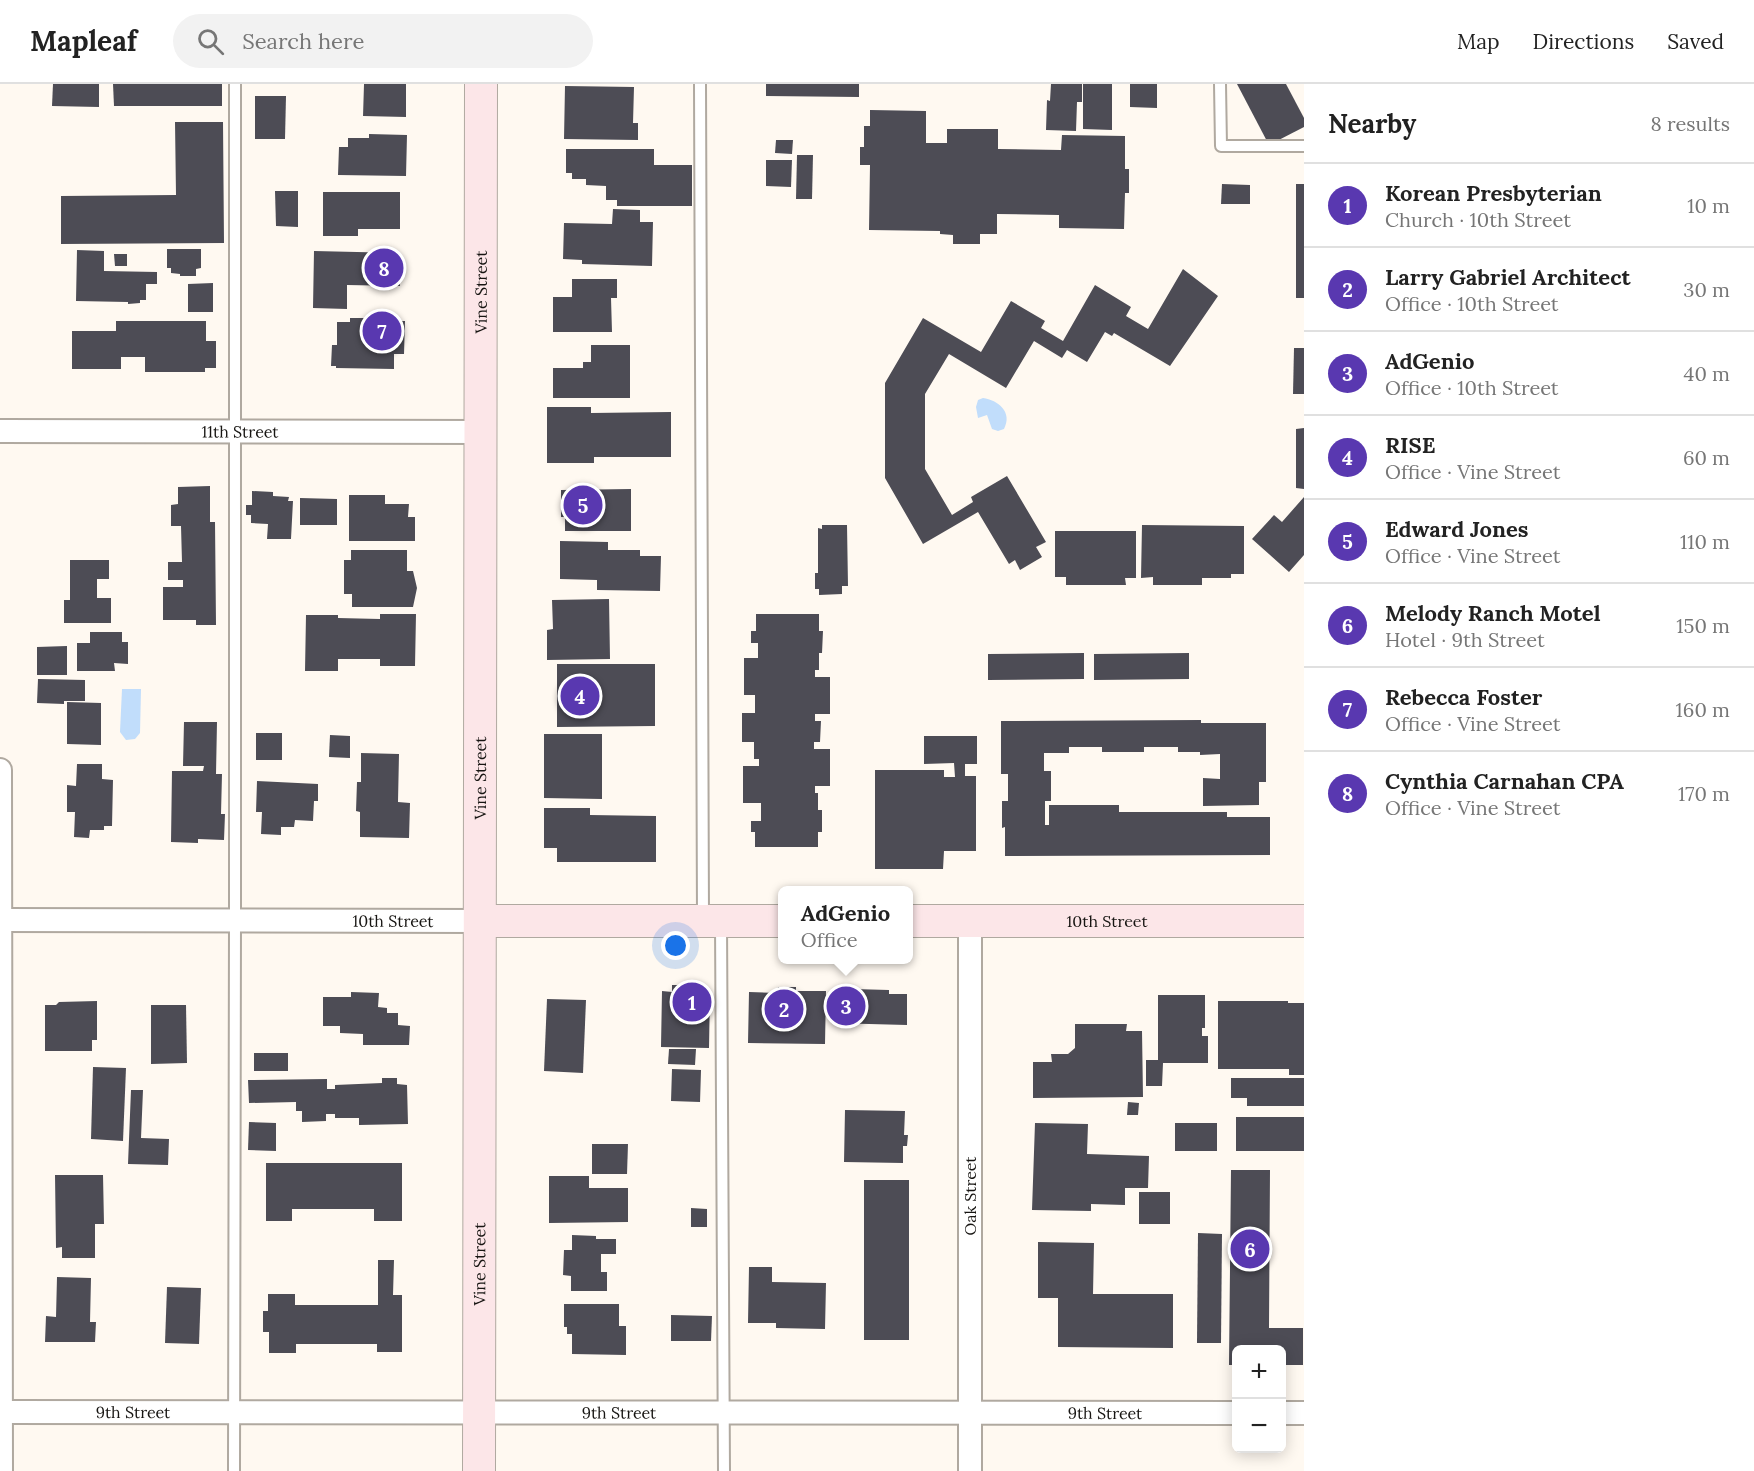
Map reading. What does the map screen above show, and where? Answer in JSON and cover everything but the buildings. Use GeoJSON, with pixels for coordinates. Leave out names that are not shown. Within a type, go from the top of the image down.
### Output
{"type":"FeatureCollection","features":[{"type":"Feature","properties":{"kind":"street","name":"Vine Street"},"geometry":{"type":"LineString","coordinates":[[479,1471],[481,84]]}},
{"type":"Feature","properties":{"kind":"street","name":"11th Street"},"geometry":{"type":"LineString","coordinates":[[0,431],[480,432]]}},
{"type":"Feature","properties":{"kind":"street"},"geometry":{"type":"LineString","coordinates":[[0,770],[1,1471]]}},
{"type":"Feature","properties":{"kind":"street","name":"10th Street"},"geometry":{"type":"LineString","coordinates":[[1,920],[778,921]]}},
{"type":"Feature","properties":{"kind":"street","name":"10th Street"},"geometry":{"type":"LineString","coordinates":[[913,921],[1304,921]]}},
{"type":"Feature","properties":{"kind":"street","name":"Oak Street"},"geometry":{"type":"LineString","coordinates":[[970,921],[970,1471]]}},
{"type":"Feature","properties":{"kind":"street","name":"9th Street"},"geometry":{"type":"LineString","coordinates":[[1,1412],[1232,1413]]}},
{"type":"Feature","properties":{"kind":"street"},"geometry":{"type":"LineString","coordinates":[[1286,1413],[1304,1413]]}},
{"type":"Feature","properties":{"kind":"lane"},"geometry":{"type":"LineString","coordinates":[[234,84],[234,1471]]}},
{"type":"Feature","properties":{"kind":"lane"},"geometry":{"type":"LineString","coordinates":[[700,84],[712,921],[724,1471]]}},
{"type":"Feature","properties":{"kind":"lane"},"geometry":{"type":"LineString","coordinates":[[1220,84],[1221,146],[1304,146]]}},
{"type":"Feature","properties":{"kind":"water"},"geometry":{"type":"Polygon","coordinates":[[[983,398],[999,404],[1005,412],[1007,417],[1004,429],[998,431],[992,429],[987,415],[978,418],[976,407],[978,400],[983,398]]]}},
{"type":"Feature","properties":{"kind":"water"},"geometry":{"type":"Polygon","coordinates":[[[122,689],[141,689],[140,733],[135,739],[126,740],[120,732],[122,689]]]}},
{"type":"Feature","properties":{"kind":"place","name":"Cynthia Carnahan CPA"},"geometry":{"type":"Point","coordinates":[384,268]}},
{"type":"Feature","properties":{"kind":"place","name":"Rebecca Foster"},"geometry":{"type":"Point","coordinates":[382,331]}},
{"type":"Feature","properties":{"kind":"place","name":"Edward Jones"},"geometry":{"type":"Point","coordinates":[583,505]}},
{"type":"Feature","properties":{"kind":"place","name":"RISE"},"geometry":{"type":"Point","coordinates":[580,696]}},
{"type":"Feature","properties":{"kind":"place","name":"Korean Presbyterian"},"geometry":{"type":"Point","coordinates":[692,1002]}},
{"type":"Feature","properties":{"kind":"place","name":"AdGenio"},"geometry":{"type":"Point","coordinates":[846,1006]}},
{"type":"Feature","properties":{"kind":"place","name":"Larry Gabriel Architect"},"geometry":{"type":"Point","coordinates":[784,1009]}},
{"type":"Feature","properties":{"kind":"place","name":"Melody Ranch Motel"},"geometry":{"type":"Point","coordinates":[1250,1249]}}]}
